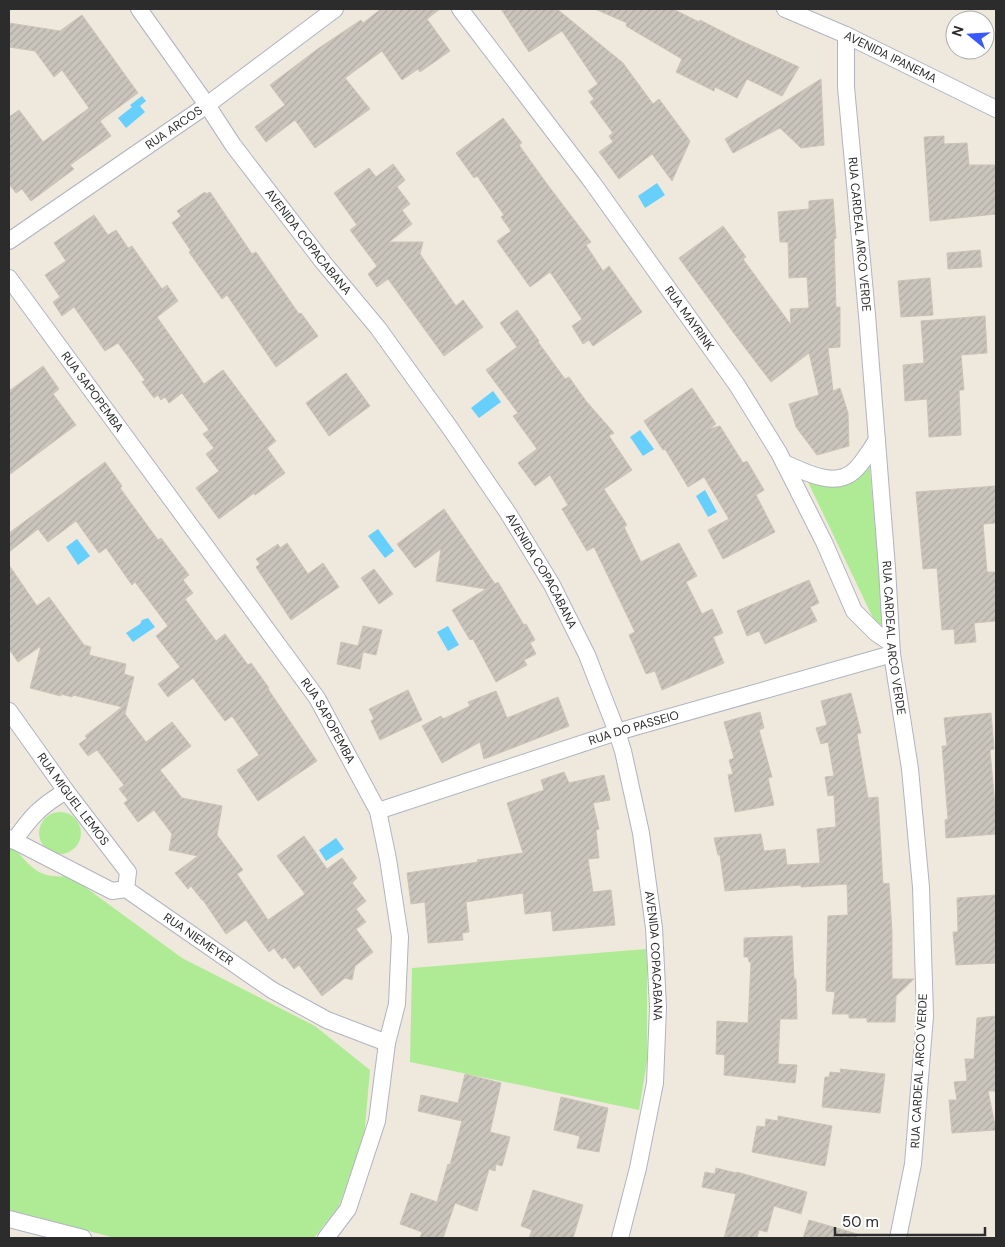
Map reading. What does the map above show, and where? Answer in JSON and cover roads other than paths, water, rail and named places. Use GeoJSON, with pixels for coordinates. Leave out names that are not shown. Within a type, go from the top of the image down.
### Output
{"type":"FeatureCollection","features":[{"type":"Feature","properties":{"kind":"street","name":"AVENIDA COPACABANA"},"geometry":{"type":"LineString","coordinates":[[139,9],[239,152],[323,262],[378,328],[450,428],[508,513],[557,594],[587,655],[617,732],[641,833],[654,928],[658,1007],[655,1083],[638,1168],[620,1238]]}},
{"type":"Feature","properties":{"kind":"street","name":"RUA ARCOS"},"geometry":{"type":"LineString","coordinates":[[9,241],[207,105],[334,9]]}},
{"type":"Feature","properties":{"kind":"street","name":"RUA MAYRINK"},"geometry":{"type":"LineString","coordinates":[[460,9],[592,182],[737,386],[784,463],[824,542],[854,611],[892,648]]}},
{"type":"Feature","properties":{"kind":"street","name":"AVENIDA IPANEMA"},"geometry":{"type":"LineString","coordinates":[[785,9],[846,35],[996,109]]}},
{"type":"Feature","properties":{"kind":"street","name":"RUA CARDEAL ARCO VERDE"},"geometry":{"type":"LineString","coordinates":[[846,35],[846,87],[877,440],[892,648],[910,769],[921,887],[925,1016],[913,1164],[898,1238]]}},
{"type":"Feature","properties":{"kind":"street","name":"RUA SAPOPEMBA"},"geometry":{"type":"LineString","coordinates":[[9,278],[317,698],[378,811],[388,859],[400,937],[397,1004],[387,1043],[377,1121],[348,1209],[326,1238]]}},
{"type":"Feature","properties":{"kind":"street"},"geometry":{"type":"LineString","coordinates":[[784,463],[830,480],[842,478],[853,472],[877,440]]}},
{"type":"Feature","properties":{"kind":"street","name":"RUA DO PASSEIO"},"geometry":{"type":"LineString","coordinates":[[378,811],[617,732],[892,648]]}},
{"type":"Feature","properties":{"kind":"street","name":"RUA MIGUEL LEMOS"},"geometry":{"type":"LineString","coordinates":[[9,710],[66,791],[128,872],[126,888]]}},
{"type":"Feature","properties":{"kind":"street"},"geometry":{"type":"LineString","coordinates":[[66,791],[45,804],[12,839],[112,891],[126,888]]}},
{"type":"Feature","properties":{"kind":"street","name":"RUA NIEMEYER"},"geometry":{"type":"LineString","coordinates":[[126,888],[272,990],[327,1020],[387,1043]]}},
{"type":"Feature","properties":{"kind":"street"},"geometry":{"type":"LineString","coordinates":[[9,1219],[83,1238]]}},
{"type":"Feature","properties":{"kind":"water"},"geometry":{"type":"Polygon","coordinates":[[[142,96],[146,101],[140,106],[145,112],[126,128],[118,118],[142,96]]]}},
{"type":"Feature","properties":{"kind":"water"},"geometry":{"type":"Polygon","coordinates":[[[657,183],[665,195],[645,208],[638,196],[657,183]]]}},
{"type":"Feature","properties":{"kind":"water"},"geometry":{"type":"Polygon","coordinates":[[[493,391],[501,402],[479,418],[471,408],[493,391]]]}},
{"type":"Feature","properties":{"kind":"water"},"geometry":{"type":"Polygon","coordinates":[[[640,430],[654,449],[643,456],[630,437],[640,430]]]}},
{"type":"Feature","properties":{"kind":"water"},"geometry":{"type":"Polygon","coordinates":[[[705,490],[717,512],[708,517],[696,496],[705,490]]]}},
{"type":"Feature","properties":{"kind":"water"},"geometry":{"type":"Polygon","coordinates":[[[378,529],[394,551],[385,558],[368,536],[378,529]]]}},
{"type":"Feature","properties":{"kind":"water"},"geometry":{"type":"Polygon","coordinates":[[[77,539],[90,556],[78,565],[66,547],[77,539]]]}},
{"type":"Feature","properties":{"kind":"water"},"geometry":{"type":"Polygon","coordinates":[[[148,618],[155,627],[133,642],[126,633],[140,624],[142,620],[148,618]]]}},
{"type":"Feature","properties":{"kind":"water"},"geometry":{"type":"Polygon","coordinates":[[[448,626],[459,645],[448,651],[437,632],[448,626]]]}},
{"type":"Feature","properties":{"kind":"water"},"geometry":{"type":"Polygon","coordinates":[[[336,838],[344,849],[326,861],[319,850],[336,838]]]}}]}
